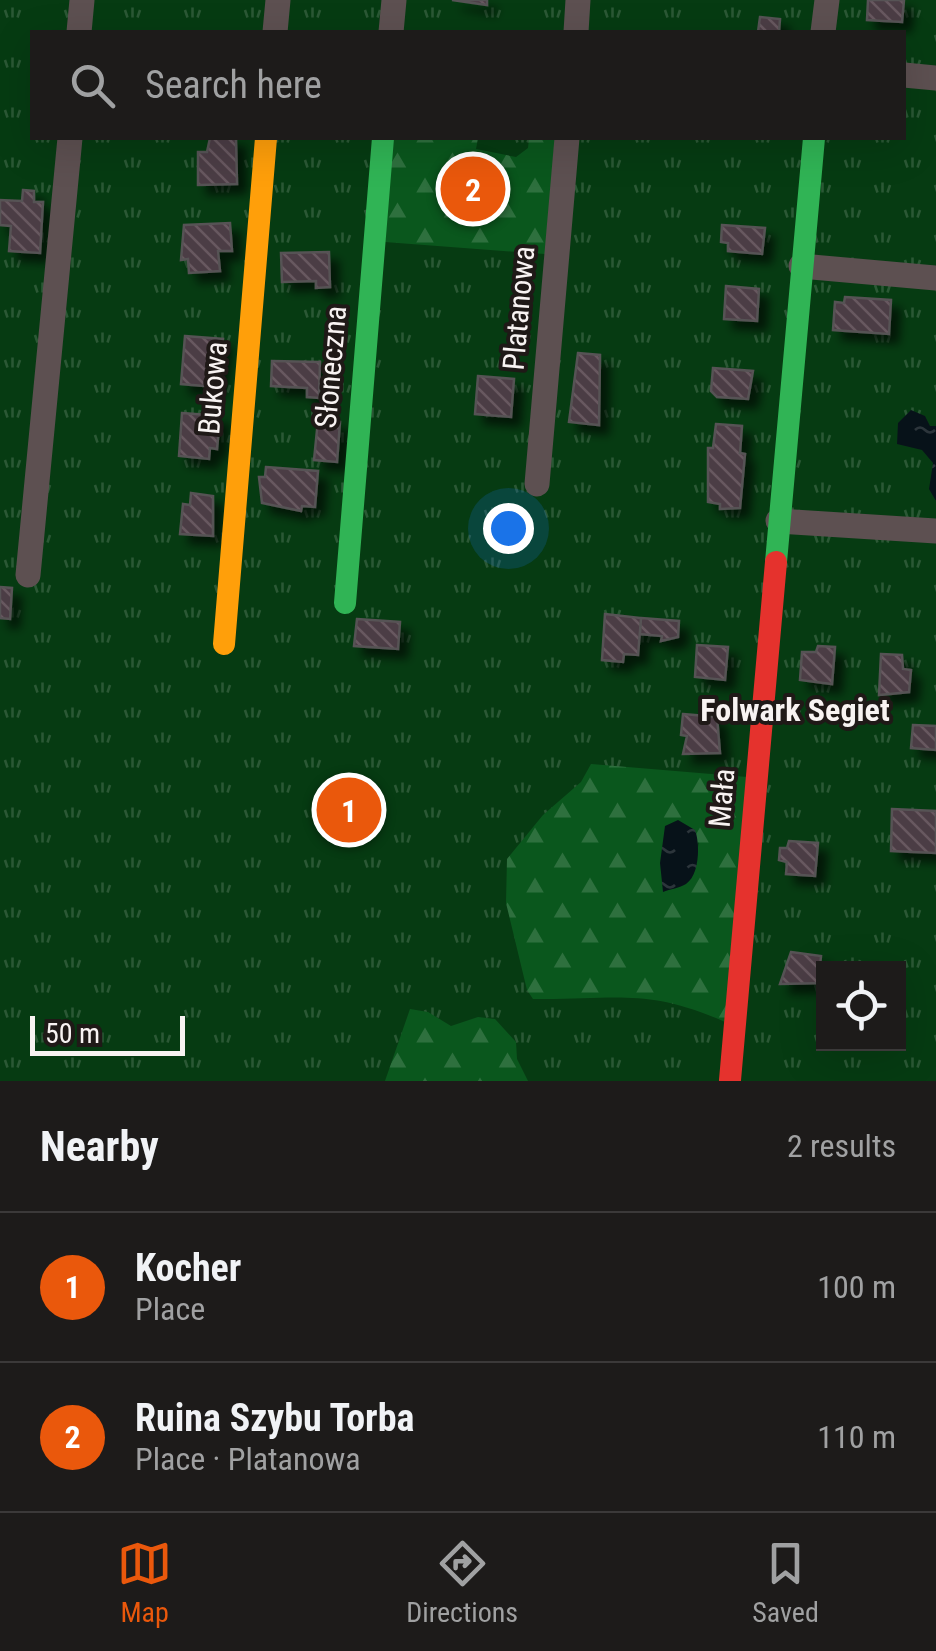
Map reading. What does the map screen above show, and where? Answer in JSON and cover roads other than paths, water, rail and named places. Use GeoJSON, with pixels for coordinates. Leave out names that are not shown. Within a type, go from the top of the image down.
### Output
{"type":"FeatureCollection","features":[{"type":"Feature","properties":{"kind":"street"},"geometry":{"type":"LineString","coordinates":[[79,30],[82,0]]}},
{"type":"Feature","properties":{"kind":"street"},"geometry":{"type":"LineString","coordinates":[[275,30],[278,0]]}},
{"type":"Feature","properties":{"kind":"street"},"geometry":{"type":"LineString","coordinates":[[391,30],[394,0]]}},
{"type":"Feature","properties":{"kind":"street"},"geometry":{"type":"LineString","coordinates":[[576,30],[578,0]]}},
{"type":"Feature","properties":{"kind":"street"},"geometry":{"type":"LineString","coordinates":[[824,30],[826,0]]}},
{"type":"Feature","properties":{"kind":"street"},"geometry":{"type":"LineString","coordinates":[[906,75],[936,78]]}},
{"type":"Feature","properties":{"kind":"street"},"geometry":{"type":"LineString","coordinates":[[28,575],[70,140]]}},
{"type":"Feature","properties":{"kind":"street","name":"Bukowa"},"geometry":{"type":"LineString","coordinates":[[224,644],[266,140]]}},
{"type":"Feature","properties":{"kind":"street","name":"Słoneczna"},"geometry":{"type":"LineString","coordinates":[[345,603],[384,140]]}},
{"type":"Feature","properties":{"kind":"street","name":"Platanowa"},"geometry":{"type":"LineString","coordinates":[[537,484],[567,140]]}},
{"type":"Feature","properties":{"kind":"street","name":"Mała"},"geometry":{"type":"LineString","coordinates":[[730,1080],[814,140]]}},
{"type":"Feature","properties":{"kind":"street"},"geometry":{"type":"LineString","coordinates":[[802,266],[936,278]]}},
{"type":"Feature","properties":{"kind":"street"},"geometry":{"type":"LineString","coordinates":[[778,521],[936,530]]}},
{"type":"Feature","properties":{"kind":"water"},"geometry":{"type":"Polygon","coordinates":[[[911,410],[925,416],[930,426],[936,426],[936,501],[929,489],[933,463],[922,450],[897,444],[898,423],[911,410]]]}},
{"type":"Feature","properties":{"kind":"water"},"geometry":{"type":"Polygon","coordinates":[[[678,820],[695,830],[696,866],[686,884],[663,892],[660,863],[665,826],[678,820]]]}},
{"type":"Feature","properties":{"kind":"place","name":"Ruina Szybu Torba"},"geometry":{"type":"Point","coordinates":[473,189]}},
{"type":"Feature","properties":{"kind":"place","name":"Kocher"},"geometry":{"type":"Point","coordinates":[349,810]}},
{"type":"Feature","properties":{"kind":"district","name":"Folwark Segiet"},"geometry":{"type":"Point","coordinates":[795,710]}}]}
